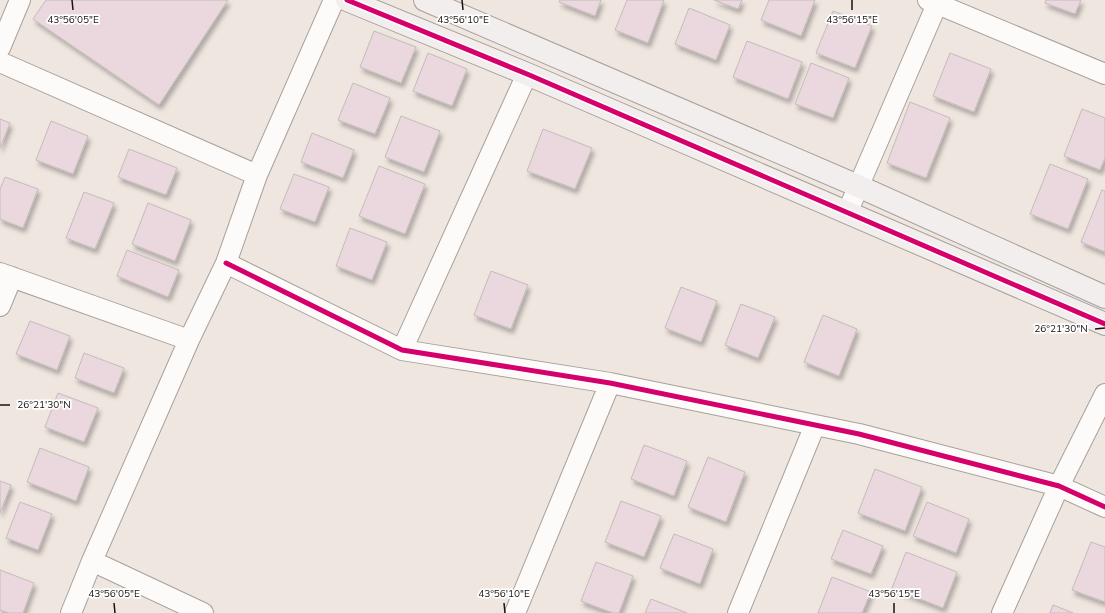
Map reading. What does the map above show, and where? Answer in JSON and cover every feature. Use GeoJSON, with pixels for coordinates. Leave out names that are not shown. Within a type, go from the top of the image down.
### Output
{"type":"FeatureCollection","features":[{"type":"Feature","properties":{"kind":"street"},"geometry":{"type":"LineString","coordinates":[[0,48],[20,0]]}},
{"type":"Feature","properties":{"kind":"street"},"geometry":{"type":"LineString","coordinates":[[72,613],[92,561],[188,340],[226,263],[257,175],[334,0]]}},
{"type":"Feature","properties":{"kind":"street"},"geometry":{"type":"LineString","coordinates":[[347,0],[527,74],[1105,324]]}},
{"type":"Feature","properties":{"kind":"street"},"geometry":{"type":"LineString","coordinates":[[425,0],[858,186],[1105,297]]}},
{"type":"Feature","properties":{"kind":"street"},"geometry":{"type":"LineString","coordinates":[[847,213],[932,2],[1105,74]]}},
{"type":"Feature","properties":{"kind":"street"},"geometry":{"type":"LineString","coordinates":[[0,62],[257,175]]}},
{"type":"Feature","properties":{"kind":"street"},"geometry":{"type":"LineString","coordinates":[[402,350],[527,74]]}},
{"type":"Feature","properties":{"kind":"street"},"geometry":{"type":"LineString","coordinates":[[226,263],[402,350],[610,383],[859,434],[1059,486],[1105,507]]}},
{"type":"Feature","properties":{"kind":"street"},"geometry":{"type":"LineString","coordinates":[[0,306],[6,275],[188,340]]}},
{"type":"Feature","properties":{"kind":"street"},"geometry":{"type":"LineString","coordinates":[[515,613],[610,383]]}},
{"type":"Feature","properties":{"kind":"street"},"geometry":{"type":"LineString","coordinates":[[1002,613],[1059,486],[1105,394]]}},
{"type":"Feature","properties":{"kind":"street"},"geometry":{"type":"LineString","coordinates":[[738,613],[815,425]]}},
{"type":"Feature","properties":{"kind":"street"},"geometry":{"type":"LineString","coordinates":[[92,561],[203,613]]}},
{"type":"Feature","properties":{"kind":"building"},"geometry":{"type":"Polygon","coordinates":[[[46,0],[228,0],[159,105],[33,19],[46,0]]]}},
{"type":"Feature","properties":{"kind":"building"},"geometry":{"type":"Polygon","coordinates":[[[560,0],[601,0],[595,16],[559,2],[560,0]]]}},
{"type":"Feature","properties":{"kind":"building"},"geometry":{"type":"Polygon","coordinates":[[[627,0],[664,0],[648,43],[615,30],[627,0]]]}},
{"type":"Feature","properties":{"kind":"building"},"geometry":{"type":"Polygon","coordinates":[[[714,0],[742,0],[738,9],[714,0]]]}},
{"type":"Feature","properties":{"kind":"building"},"geometry":{"type":"Polygon","coordinates":[[[769,0],[815,0],[801,36],[761,20],[769,0]]]}},
{"type":"Feature","properties":{"kind":"building"},"geometry":{"type":"Polygon","coordinates":[[[1046,0],[1081,0],[1075,14],[1045,3],[1046,0]]]}},
{"type":"Feature","properties":{"kind":"building"},"geometry":{"type":"Polygon","coordinates":[[[689,8],[730,25],[716,60],[675,44],[689,8]]]}},
{"type":"Feature","properties":{"kind":"building"},"geometry":{"type":"Polygon","coordinates":[[[833,11],[872,26],[855,68],[816,53],[833,11]]]}},
{"type":"Feature","properties":{"kind":"building"},"geometry":{"type":"Polygon","coordinates":[[[374,31],[416,47],[401,83],[360,67],[374,31]]]}},
{"type":"Feature","properties":{"kind":"building"},"geometry":{"type":"Polygon","coordinates":[[[747,41],[802,62],[788,99],[733,77],[747,41]]]}},
{"type":"Feature","properties":{"kind":"building"},"geometry":{"type":"Polygon","coordinates":[[[428,53],[467,69],[452,106],[413,91],[428,53]]]}},
{"type":"Feature","properties":{"kind":"building"},"geometry":{"type":"Polygon","coordinates":[[[950,53],[991,69],[974,112],[933,96],[950,53]]]}},
{"type":"Feature","properties":{"kind":"building"},"geometry":{"type":"Polygon","coordinates":[[[811,63],[849,78],[833,118],[795,104],[811,63]]]}},
{"type":"Feature","properties":{"kind":"building"},"geometry":{"type":"Polygon","coordinates":[[[353,83],[390,98],[375,134],[338,120],[353,83]]]}},
{"type":"Feature","properties":{"kind":"building"},"geometry":{"type":"Polygon","coordinates":[[[910,102],[950,118],[926,178],[887,163],[910,102]]]}},
{"type":"Feature","properties":{"kind":"building"},"geometry":{"type":"Polygon","coordinates":[[[1082,109],[1105,118],[1105,158],[1100,170],[1064,156],[1082,109]]]}},
{"type":"Feature","properties":{"kind":"building"},"geometry":{"type":"Polygon","coordinates":[[[401,116],[440,131],[424,172],[385,157],[401,116]]]}},
{"type":"Feature","properties":{"kind":"building"},"geometry":{"type":"Polygon","coordinates":[[[0,119],[10,123],[0,148],[0,119]]]}},
{"type":"Feature","properties":{"kind":"building"},"geometry":{"type":"Polygon","coordinates":[[[51,121],[88,136],[73,174],[36,160],[51,121]]]}},
{"type":"Feature","properties":{"kind":"building"},"geometry":{"type":"Polygon","coordinates":[[[543,129],[592,148],[575,189],[527,171],[543,129]]]}},
{"type":"Feature","properties":{"kind":"building"},"geometry":{"type":"Polygon","coordinates":[[[312,133],[354,150],[343,178],[301,162],[312,133]]]}},
{"type":"Feature","properties":{"kind":"building"},"geometry":{"type":"Polygon","coordinates":[[[129,149],[177,168],[166,195],[118,177],[129,149]]]}},
{"type":"Feature","properties":{"kind":"building"},"geometry":{"type":"Polygon","coordinates":[[[1050,164],[1088,179],[1068,229],[1030,214],[1050,164]]]}},
{"type":"Feature","properties":{"kind":"building"},"geometry":{"type":"Polygon","coordinates":[[[379,166],[425,184],[405,234],[359,216],[379,166]]]}},
{"type":"Feature","properties":{"kind":"building"},"geometry":{"type":"Polygon","coordinates":[[[294,174],[329,187],[315,222],[280,209],[294,174]]]}},
{"type":"Feature","properties":{"kind":"building"},"geometry":{"type":"Polygon","coordinates":[[[5,177],[38,189],[23,228],[0,219],[0,189],[5,177]]]}},
{"type":"Feature","properties":{"kind":"building"},"geometry":{"type":"Polygon","coordinates":[[[1102,190],[1105,191],[1105,252],[1081,242],[1102,190]]]}},
{"type":"Feature","properties":{"kind":"building"},"geometry":{"type":"Polygon","coordinates":[[[84,192],[114,203],[95,249],[66,238],[84,192]]]}},
{"type":"Feature","properties":{"kind":"building"},"geometry":{"type":"Polygon","coordinates":[[[148,203],[191,220],[175,261],[132,244],[148,203]]]}},
{"type":"Feature","properties":{"kind":"building"},"geometry":{"type":"Polygon","coordinates":[[[350,228],[387,242],[372,280],[336,266],[350,228]]]}},
{"type":"Feature","properties":{"kind":"building"},"geometry":{"type":"Polygon","coordinates":[[[127,250],[179,270],[168,297],[117,276],[127,250]]]}},
{"type":"Feature","properties":{"kind":"building"},"geometry":{"type":"Polygon","coordinates":[[[491,271],[528,285],[511,329],[474,315],[491,271]]]}},
{"type":"Feature","properties":{"kind":"building"},"geometry":{"type":"Polygon","coordinates":[[[681,287],[717,301],[701,342],[665,328],[681,287]]]}},
{"type":"Feature","properties":{"kind":"building"},"geometry":{"type":"Polygon","coordinates":[[[741,304],[775,317],[758,358],[725,345],[741,304]]]}},
{"type":"Feature","properties":{"kind":"building"},"geometry":{"type":"Polygon","coordinates":[[[823,315],[857,329],[839,376],[804,362],[823,315]]]}},
{"type":"Feature","properties":{"kind":"building"},"geometry":{"type":"Polygon","coordinates":[[[30,321],[70,336],[57,370],[16,354],[30,321]]]}},
{"type":"Feature","properties":{"kind":"building"},"geometry":{"type":"Polygon","coordinates":[[[84,353],[124,368],[114,393],[75,378],[84,353]]]}},
{"type":"Feature","properties":{"kind":"building"},"geometry":{"type":"Polygon","coordinates":[[[58,393],[98,408],[84,442],[45,427],[58,393]]]}},
{"type":"Feature","properties":{"kind":"building"},"geometry":{"type":"Polygon","coordinates":[[[644,445],[687,461],[674,496],[631,479],[644,445]]]}},
{"type":"Feature","properties":{"kind":"building"},"geometry":{"type":"Polygon","coordinates":[[[40,448],[89,467],[76,501],[27,482],[40,448]]]}},
{"type":"Feature","properties":{"kind":"building"},"geometry":{"type":"Polygon","coordinates":[[[708,457],[745,472],[726,522],[688,507],[708,457]]]}},
{"type":"Feature","properties":{"kind":"building"},"geometry":{"type":"Polygon","coordinates":[[[875,469],[922,487],[905,531],[858,513],[875,469]]]}},
{"type":"Feature","properties":{"kind":"building"},"geometry":{"type":"Polygon","coordinates":[[[0,481],[11,485],[0,513],[0,481]]]}},
{"type":"Feature","properties":{"kind":"building"},"geometry":{"type":"Polygon","coordinates":[[[621,501],[661,516],[644,557],[605,542],[621,501]]]}},
{"type":"Feature","properties":{"kind":"building"},"geometry":{"type":"Polygon","coordinates":[[[20,502],[52,514],[38,550],[6,538],[20,502]]]}},
{"type":"Feature","properties":{"kind":"building"},"geometry":{"type":"Polygon","coordinates":[[[927,502],[969,519],[956,553],[913,536],[927,502]]]}},
{"type":"Feature","properties":{"kind":"building"},"geometry":{"type":"Polygon","coordinates":[[[843,530],[883,546],[871,574],[831,559],[843,530]]]}},
{"type":"Feature","properties":{"kind":"building"},"geometry":{"type":"Polygon","coordinates":[[[674,534],[713,549],[700,584],[660,568],[674,534]]]}},
{"type":"Feature","properties":{"kind":"building"},"geometry":{"type":"Polygon","coordinates":[[[1091,542],[1105,547],[1105,602],[1072,590],[1091,542]]]}},
{"type":"Feature","properties":{"kind":"building"},"geometry":{"type":"Polygon","coordinates":[[[906,552],[957,572],[943,608],[892,588],[906,552]]]}},
{"type":"Feature","properties":{"kind":"building"},"geometry":{"type":"Polygon","coordinates":[[[596,562],[633,576],[619,613],[613,613],[581,601],[596,562]]]}},
{"type":"Feature","properties":{"kind":"building"},"geometry":{"type":"Polygon","coordinates":[[[0,570],[34,583],[23,613],[9,613],[0,610],[0,570]]]}},
{"type":"Feature","properties":{"kind":"building"},"geometry":{"type":"Polygon","coordinates":[[[832,577],[871,592],[862,613],[818,613],[832,577]]]}},
{"type":"Feature","properties":{"kind":"building"},"geometry":{"type":"Polygon","coordinates":[[[651,599],[687,613],[645,613],[651,599]]]}},
{"type":"Feature","properties":{"kind":"building"},"geometry":{"type":"Polygon","coordinates":[[[1053,605],[1073,613],[1050,613],[1053,605]]]}},
{"type":"Feature","properties":{"kind":"cycle path"},"geometry":{"type":"LineString","coordinates":[[347,0],[527,74],[1105,324]]}},
{"type":"Feature","properties":{"kind":"cycle path"},"geometry":{"type":"LineString","coordinates":[[226,263],[402,350],[610,383],[859,434],[1059,486],[1105,507]]}}]}
